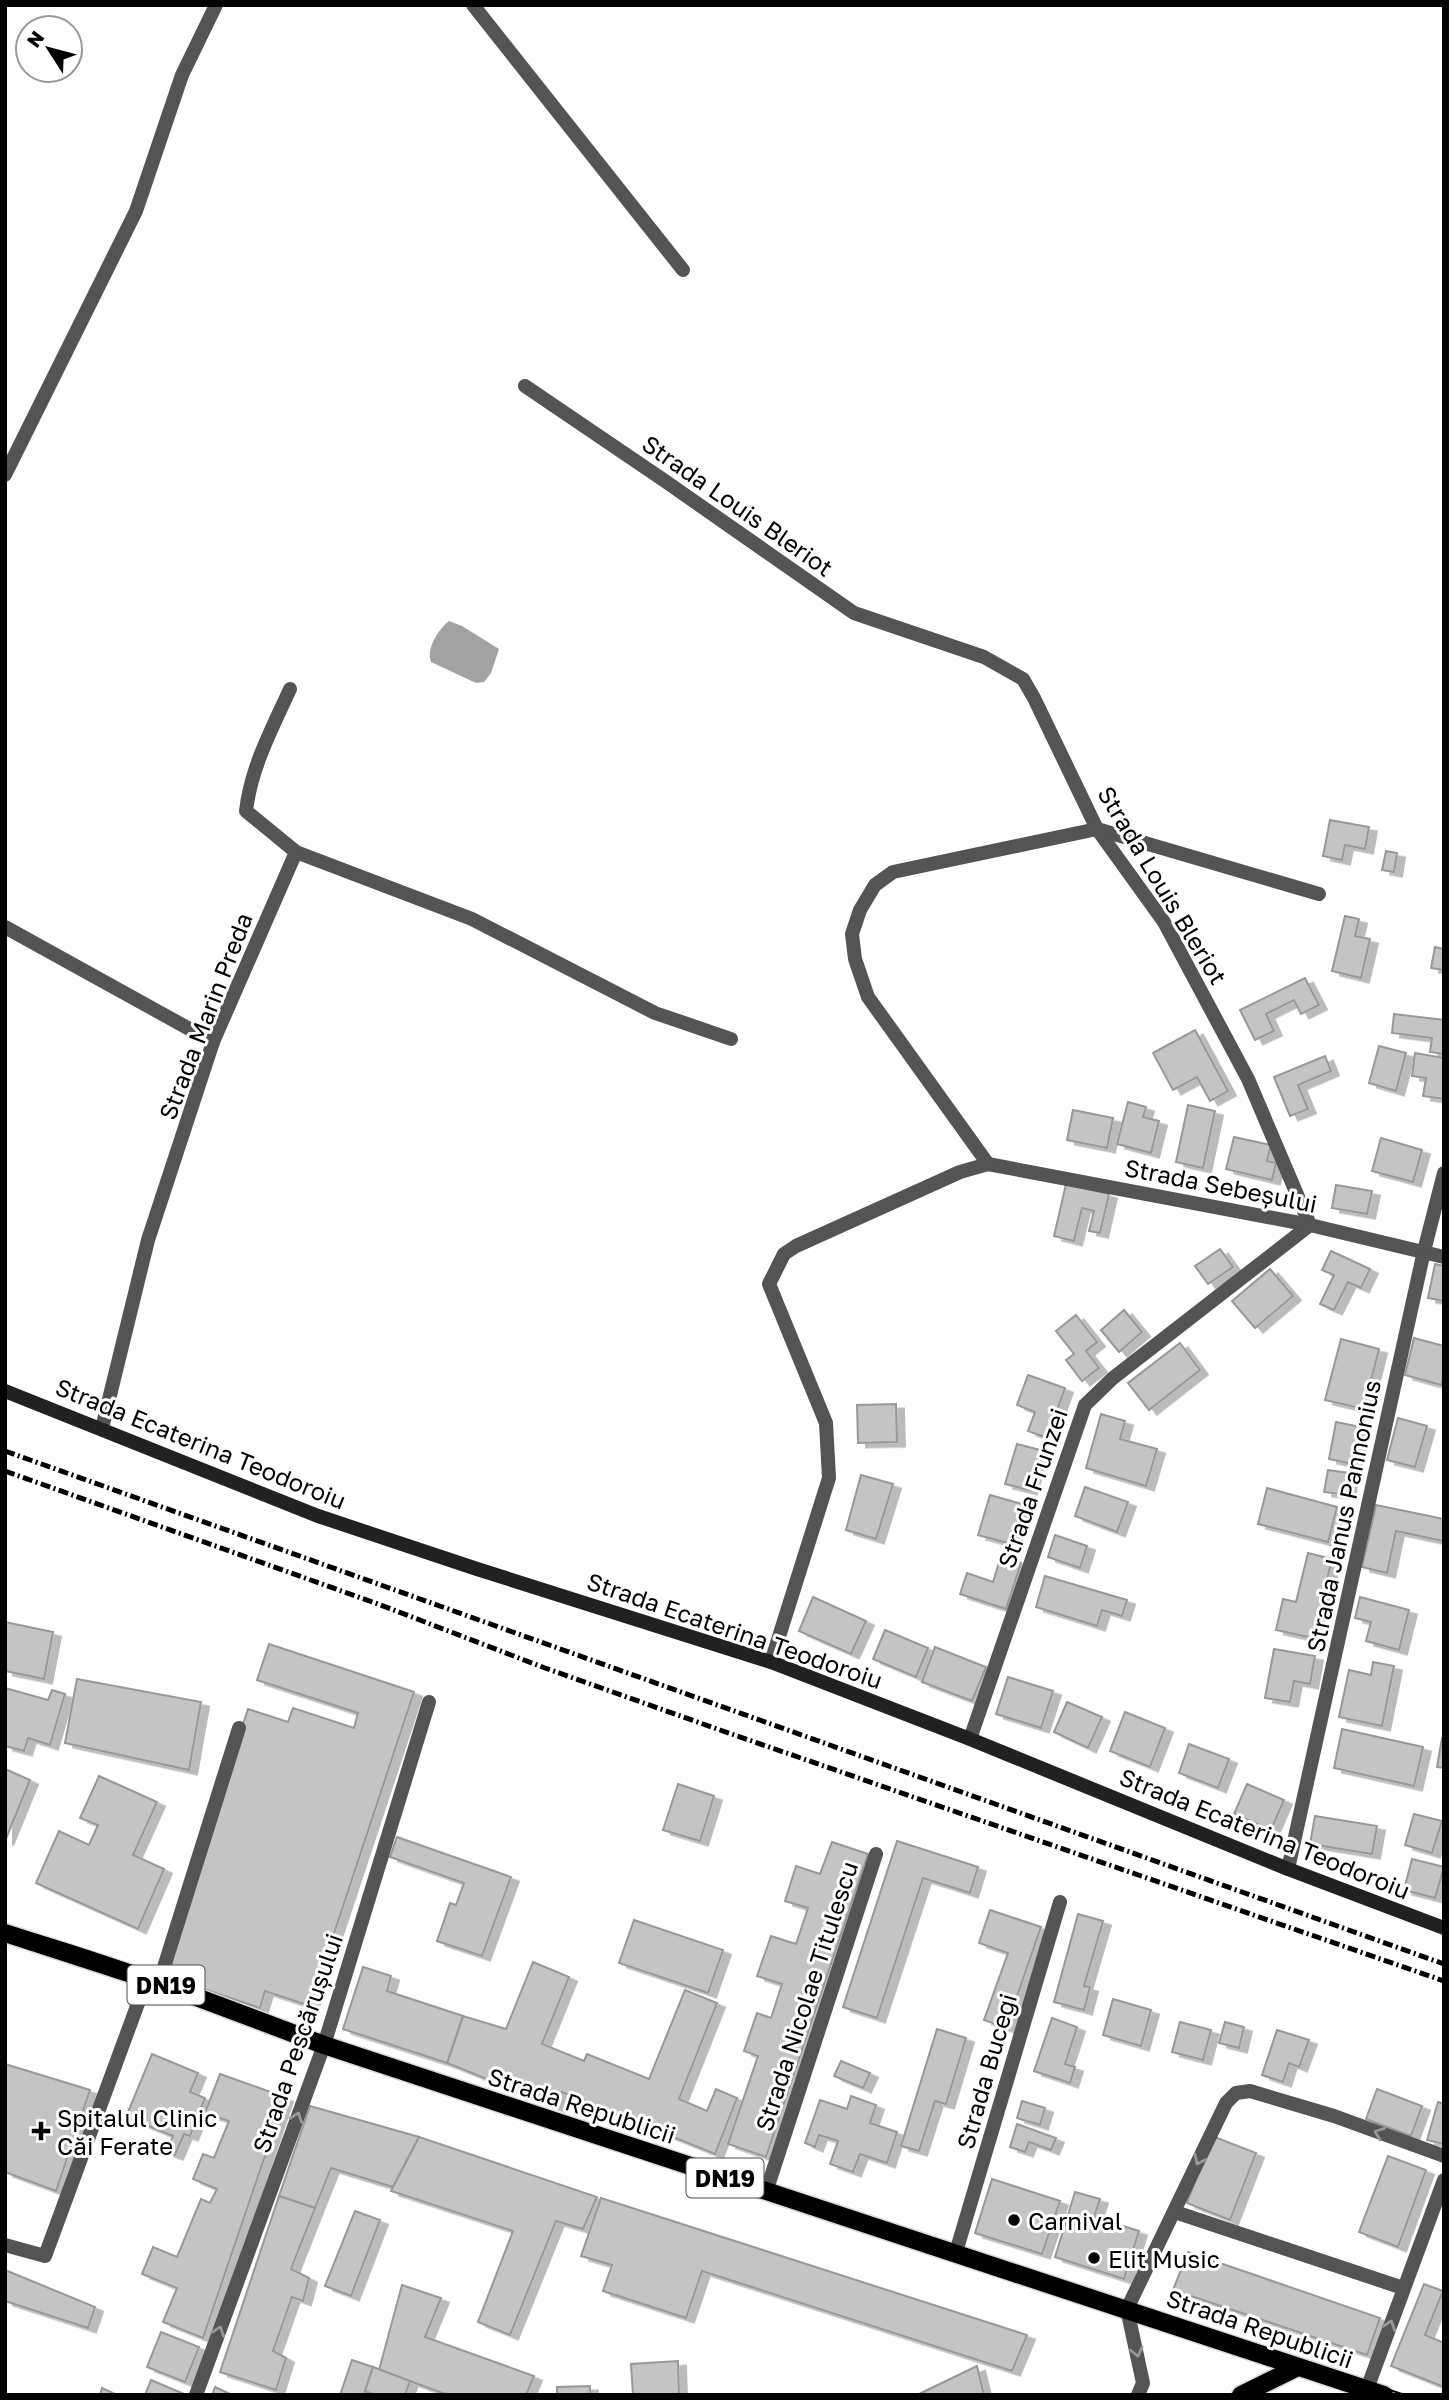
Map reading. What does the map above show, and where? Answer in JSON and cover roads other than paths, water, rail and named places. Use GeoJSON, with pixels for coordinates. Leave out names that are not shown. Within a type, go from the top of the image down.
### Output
{"type":"FeatureCollection","features":[{"type":"Feature","properties":{"kind":"main road","name":"Strada Ecaterina Teodoroiu"},"geometry":{"type":"LineString","coordinates":[[5,1391],[318,1516],[772,1662],[970,1739],[1288,1869],[1444,1928]]}},
{"type":"Feature","properties":{"kind":"main road","name":"Strada Republicii"},"geometry":{"type":"LineString","coordinates":[[5,1933],[153,1981],[324,2045],[1376,2392]]}},
{"type":"Feature","properties":{"kind":"main road"},"geometry":{"type":"LineString","coordinates":[[1241,2395],[1298,2367]]}},
{"type":"Feature","properties":{"kind":"street"},"geometry":{"type":"LineString","coordinates":[[5,475],[136,211],[182,75],[216,5]]}},
{"type":"Feature","properties":{"kind":"street"},"geometry":{"type":"LineString","coordinates":[[472,5],[683,270]]}},
{"type":"Feature","properties":{"kind":"street","name":"Strada Louis Bleriot"},"geometry":{"type":"LineString","coordinates":[[524,386],[854,613],[984,657],[1023,679],[1097,829],[1164,922],[1248,1079],[1310,1225]]}},
{"type":"Feature","properties":{"kind":"street"},"geometry":{"type":"LineString","coordinates":[[290,689],[256,764],[246,811],[296,852],[471,919],[655,1013],[731,1039]]}},
{"type":"Feature","properties":{"kind":"street"},"geometry":{"type":"LineString","coordinates":[[772,1662],[829,1478],[826,1423],[769,1284],[784,1254],[796,1246],[960,1172],[988,1164],[868,998],[855,959],[852,934],[860,910],[875,885],[893,872],[1097,829],[1318,894]]}},
{"type":"Feature","properties":{"kind":"street","name":"Strada Marin Preda"},"geometry":{"type":"LineString","coordinates":[[102,1428],[148,1240],[214,1042],[296,852]]}},
{"type":"Feature","properties":{"kind":"street"},"geometry":{"type":"LineString","coordinates":[[5,927],[214,1042]]}},
{"type":"Feature","properties":{"kind":"street","name":"Strada Sebeșului"},"geometry":{"type":"LineString","coordinates":[[988,1164],[1310,1225],[1444,1256]]}},
{"type":"Feature","properties":{"kind":"street","name":"Strada Janus Pannonius"},"geometry":{"type":"LineString","coordinates":[[1288,1869],[1424,1251],[1444,1173]]}},
{"type":"Feature","properties":{"kind":"street","name":"Strada Frunzei"},"geometry":{"type":"LineString","coordinates":[[970,1739],[1085,1405],[1113,1378],[1310,1225]]}},
{"type":"Feature","properties":{"kind":"street","name":"Strada Pescărușului"},"geometry":{"type":"LineString","coordinates":[[196,2395],[324,2045],[429,1702]]}},
{"type":"Feature","properties":{"kind":"street"},"geometry":{"type":"LineString","coordinates":[[5,2245],[45,2256],[153,1981],[239,1728]]}},
{"type":"Feature","properties":{"kind":"street","name":"Strada Nicolae Titulescu"},"geometry":{"type":"LineString","coordinates":[[766,2192],[876,1854]]}},
{"type":"Feature","properties":{"kind":"street","name":"Strada Bucegi"},"geometry":{"type":"LineString","coordinates":[[957,2252],[1060,1902]]}},
{"type":"Feature","properties":{"kind":"street"},"geometry":{"type":"LineString","coordinates":[[1138,2395],[1143,2383],[1127,2309],[1226,2103],[1236,2093],[1250,2091],[1262,2094],[1334,2116],[1444,2156]]}},
{"type":"Feature","properties":{"kind":"street"},"geometry":{"type":"LineString","coordinates":[[1376,2392],[1402,2288],[1444,2180]]}},
{"type":"Feature","properties":{"kind":"street"},"geometry":{"type":"LineString","coordinates":[[1175,2213],[1402,2288]]}},
{"type":"Feature","properties":{"kind":"tram line"},"geometry":{"type":"LineString","coordinates":[[5,1926],[127,1964],[326,2038],[1405,2395]]}},
{"type":"Feature","properties":{"kind":"tram line"},"geometry":{"type":"LineString","coordinates":[[5,1939],[51,1951],[322,2050],[1366,2395]]}},
{"type":"Feature","properties":{"kind":"railway"},"geometry":{"type":"LineString","coordinates":[[5,1451],[1444,1964]]}},
{"type":"Feature","properties":{"kind":"railway"},"geometry":{"type":"LineString","coordinates":[[5,1471],[378,1604],[545,1668],[1444,1981]]}},
{"type":"Feature","properties":{"kind":"place","name":"Spitalul Clinic Căi Ferate"},"geometry":{"type":"Point","coordinates":[41,2131]}},
{"type":"Feature","properties":{"kind":"place","name":"Carnival"},"geometry":{"type":"Point","coordinates":[1014,2220]}},
{"type":"Feature","properties":{"kind":"place","name":"Elit Music"},"geometry":{"type":"Point","coordinates":[1094,2258]}}]}
